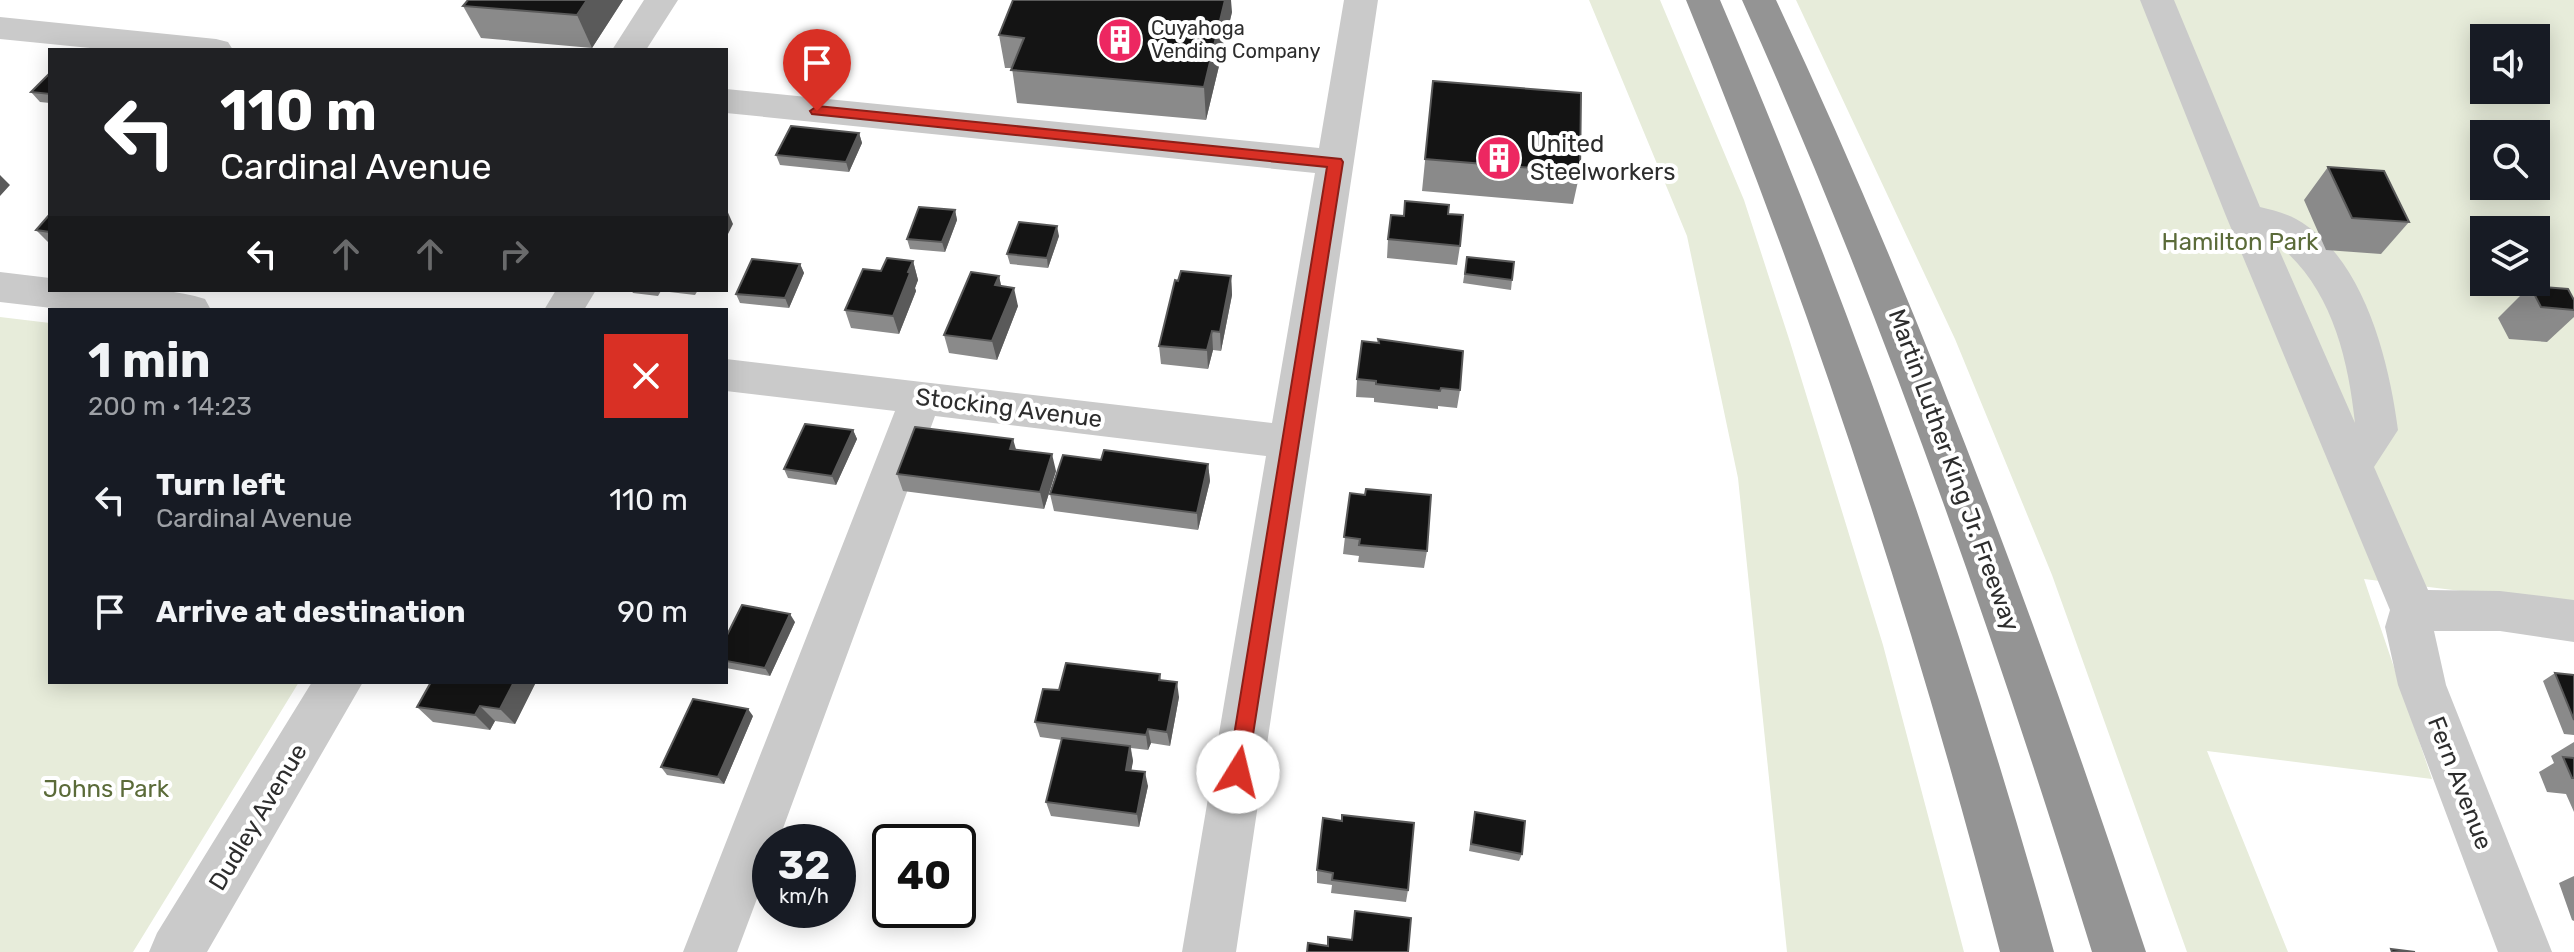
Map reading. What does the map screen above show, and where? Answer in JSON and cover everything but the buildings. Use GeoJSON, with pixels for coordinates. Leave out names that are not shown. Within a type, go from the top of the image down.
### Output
{"type":"FeatureCollection","features":[{"type":"Feature","properties":{"kind":"highway"},"geometry":{"type":"LineString","coordinates":[[1703,0],[1821,289],[1881,459],[1992,818],[2027,952]]}},
{"type":"Feature","properties":{"kind":"highway","name":"Martin Luther King Jr. Freeway"},"geometry":{"type":"LineString","coordinates":[[1759,0],[1845,187],[1951,454],[2025,664],[2119,952]]}},
{"type":"Feature","properties":{"kind":"street"},"geometry":{"type":"LineString","coordinates":[[630,48],[661,0]]}},
{"type":"Feature","properties":{"kind":"street"},"geometry":{"type":"LineString","coordinates":[[1209,952],[1361,0]]}},
{"type":"Feature","properties":{"kind":"street"},"geometry":{"type":"LineString","coordinates":[[2157,0],[2245,216],[2413,610],[2500,611],[2574,621]]}},
{"type":"Feature","properties":{"kind":"street"},"geometry":{"type":"LineString","coordinates":[[1,30],[194,48]]}},
{"type":"Feature","properties":{"kind":"street"},"geometry":{"type":"LineString","coordinates":[[728,101],[1335,162]]}},
{"type":"Feature","properties":{"kind":"street"},"geometry":{"type":"LineString","coordinates":[[2245,216],[2284,229],[2299,241],[2322,265],[2344,304],[2364,356],[2377,430],[2351,464]]}},
{"type":"Feature","properties":{"kind":"street"},"geometry":{"type":"LineString","coordinates":[[0,287],[174,308]]}},
{"type":"Feature","properties":{"kind":"street","name":"Stocking Avenue"},"geometry":{"type":"LineString","coordinates":[[728,375],[1292,442]]}},
{"type":"Feature","properties":{"kind":"street"},"geometry":{"type":"LineString","coordinates":[[710,952],[921,398]]}},
{"type":"Feature","properties":{"kind":"street","name":"Fern Avenue"},"geometry":{"type":"LineString","coordinates":[[2413,610],[2409,627],[2422,685],[2525,952]]}},
{"type":"Feature","properties":{"kind":"street","name":"Dudley Avenue"},"geometry":{"type":"LineString","coordinates":[[176,952],[338,684]]}},
{"type":"Feature","properties":{"kind":"green space"},"geometry":{"type":"Polygon","coordinates":[[[1589,0],[1660,0],[1744,200],[1883,645],[1964,952],[1787,952],[1738,478],[1687,236],[1589,0]]]}},
{"type":"Feature","properties":{"kind":"green space","name":"Hamilton Park"},"geometry":{"type":"Polygon","coordinates":[[[1796,0],[2574,0],[2574,605],[2364,579],[2432,779],[2207,751],[2288,952],[2187,952],[2052,575],[1955,339],[1796,0]]]}},
{"type":"Feature","properties":{"kind":"green space","name":"Johns Park"},"geometry":{"type":"Polygon","coordinates":[[[0,317],[48,323],[48,684],[298,684],[133,952],[0,952],[0,317]]]}},
{"type":"Feature","properties":{"kind":"place","name":"Cuyahoga Vending Company"},"geometry":{"type":"Point","coordinates":[1120,40]}},
{"type":"Feature","properties":{"kind":"place","name":"United Steelworkers"},"geometry":{"type":"Point","coordinates":[1499,158]}},
{"type":"Feature","properties":{"kind":"route"},"geometry":{"type":"LineString","coordinates":[[817,111],[1335,162],[1238,772]]}}]}
